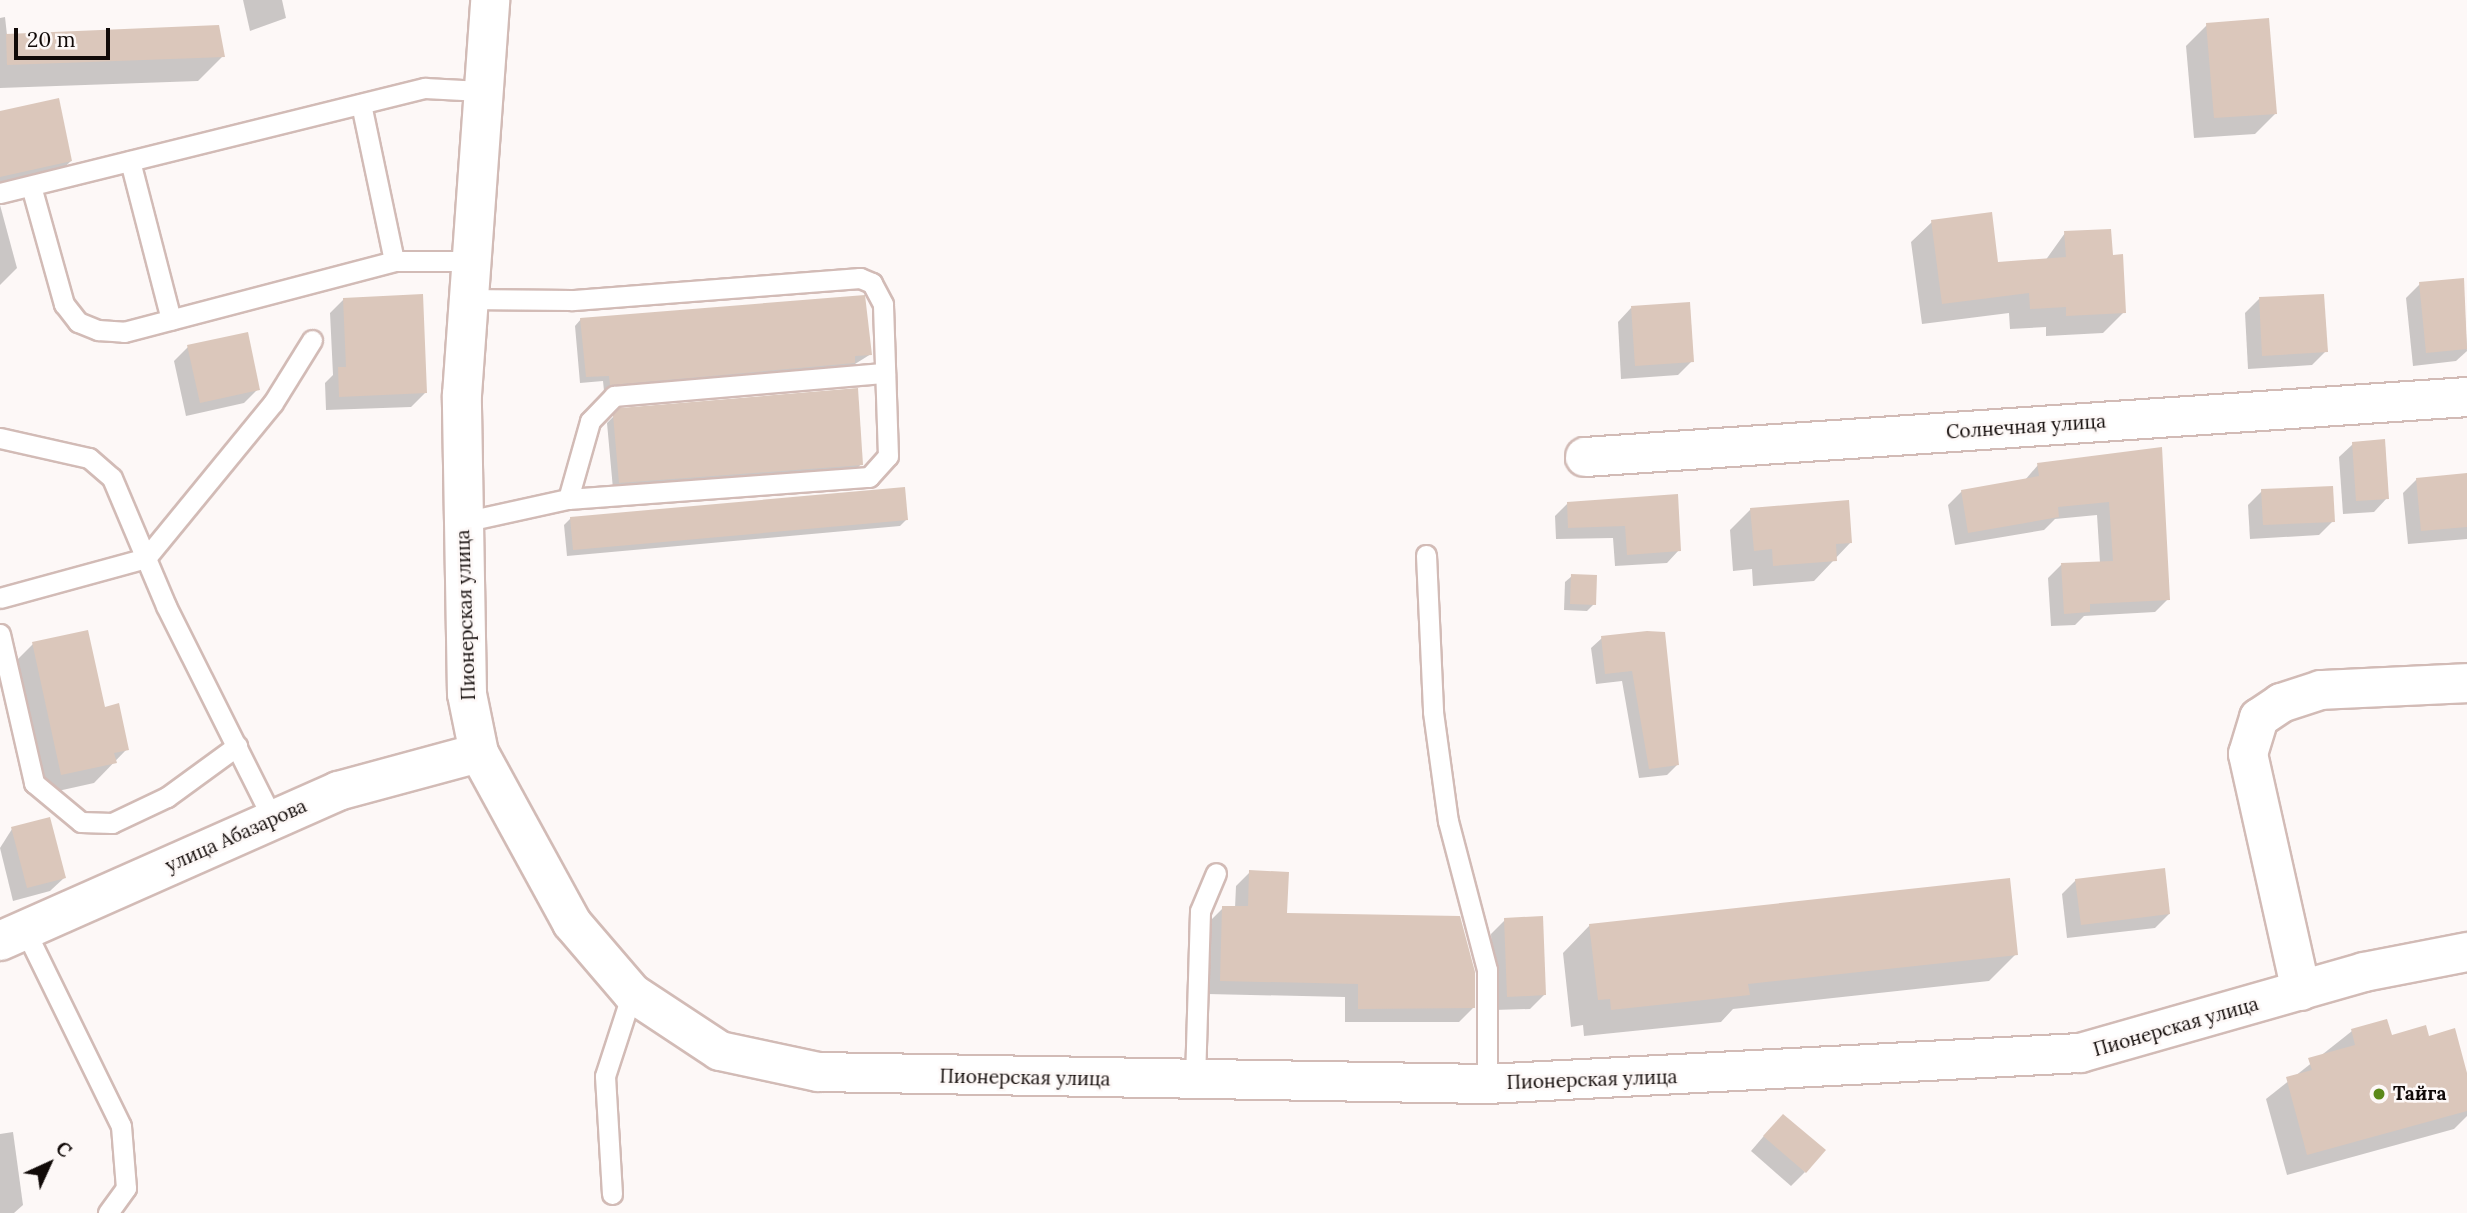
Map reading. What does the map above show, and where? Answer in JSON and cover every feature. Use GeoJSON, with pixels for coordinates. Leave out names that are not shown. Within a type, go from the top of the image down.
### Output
{"type":"FeatureCollection","features":[{"type":"Feature","properties":{"kind":"street","name":"Пионерская улица"},"geometry":{"type":"LineString","coordinates":[[490,0],[465,299],[463,522],[467,694],[479,753],[572,923],[632,993],[689,1035],[767,1066],[871,1076],[1488,1084],[2080,1053],[2301,991],[2463,956]]}},
{"type":"Feature","properties":{"kind":"street","name":"Солнечная улица"},"geometry":{"type":"LineString","coordinates":[[1584,457],[2467,397]]}},
{"type":"Feature","properties":{"kind":"street"},"geometry":{"type":"LineString","coordinates":[[2301,991],[2248,754],[2259,718],[2281,703],[2321,690],[2467,683]]}},
{"type":"Feature","properties":{"kind":"street","name":"улица Абазарова"},"geometry":{"type":"LineString","coordinates":[[12,935],[272,818],[361,784],[479,753]]}},
{"type":"Feature","properties":{"kind":"lane"},"geometry":{"type":"LineString","coordinates":[[0,193],[425,88],[481,91]]}},
{"type":"Feature","properties":{"kind":"lane"},"geometry":{"type":"LineString","coordinates":[[361,104],[394,261]]}},
{"type":"Feature","properties":{"kind":"lane"},"geometry":{"type":"LineString","coordinates":[[130,161],[171,320]]}},
{"type":"Feature","properties":{"kind":"lane"},"geometry":{"type":"LineString","coordinates":[[31,186],[64,304],[78,322],[124,332],[394,261],[468,261]]}},
{"type":"Feature","properties":{"kind":"lane"},"geometry":{"type":"LineString","coordinates":[[463,522],[568,499],[869,477],[888,456],[880,292],[860,278],[571,300],[465,299]]}},
{"type":"Feature","properties":{"kind":"lane"},"geometry":{"type":"LineString","coordinates":[[0,598],[146,558],[273,403],[312,340]]}},
{"type":"Feature","properties":{"kind":"lane"},"geometry":{"type":"LineString","coordinates":[[568,499],[590,421],[614,397],[885,373]]}},
{"type":"Feature","properties":{"kind":"lane"},"geometry":{"type":"LineString","coordinates":[[0,438],[99,462],[272,818]]}},
{"type":"Feature","properties":{"kind":"lane"},"geometry":{"type":"LineString","coordinates":[[1426,555],[1433,712],[1448,821],[1487,970],[1488,1084]]}},
{"type":"Feature","properties":{"kind":"lane"},"geometry":{"type":"LineString","coordinates":[[0,634],[34,783],[81,822],[111,822],[167,797],[237,746]]}},
{"type":"Feature","properties":{"kind":"lane"},"geometry":{"type":"LineString","coordinates":[[1195,1080],[1200,911],[1216,873]]}},
{"type":"Feature","properties":{"kind":"lane"},"geometry":{"type":"LineString","coordinates":[[12,935],[121,1126],[127,1188],[108,1213]]}},
{"type":"Feature","properties":{"kind":"lane"},"geometry":{"type":"LineString","coordinates":[[612,1194],[605,1076],[632,993]]}},
{"type":"Feature","properties":{"kind":"building"},"geometry":{"type":"Polygon","coordinates":[[[2269,18],[2277,114],[2214,118],[2206,23],[2269,18]]]}},
{"type":"Feature","properties":{"kind":"building"},"geometry":{"type":"Polygon","coordinates":[[[219,25],[225,57],[7,65],[6,34],[219,25]]]}},
{"type":"Feature","properties":{"kind":"building"},"geometry":{"type":"Polygon","coordinates":[[[59,98],[72,161],[0,177],[0,111],[59,98]]]}},
{"type":"Feature","properties":{"kind":"building"},"geometry":{"type":"Polygon","coordinates":[[[1992,212],[1998,262],[2066,257],[2064,231],[2111,229],[2113,255],[2123,254],[2126,313],[2066,316],[2066,307],[2030,309],[2029,293],[1942,304],[1931,220],[1992,212]]]}},
{"type":"Feature","properties":{"kind":"building"},"geometry":{"type":"Polygon","coordinates":[[[2464,278],[2467,349],[2426,353],[2419,282],[2464,278]]]}},
{"type":"Feature","properties":{"kind":"building"},"geometry":{"type":"Polygon","coordinates":[[[423,294],[427,393],[339,397],[338,367],[346,367],[343,298],[423,294]]]}},
{"type":"Feature","properties":{"kind":"building"},"geometry":{"type":"Polygon","coordinates":[[[2324,294],[2328,352],[2262,356],[2259,297],[2324,294]]]}},
{"type":"Feature","properties":{"kind":"building"},"geometry":{"type":"Polygon","coordinates":[[[865,295],[872,355],[855,356],[855,363],[610,385],[609,376],[586,377],[580,318],[865,295]]]}},
{"type":"Feature","properties":{"kind":"building"},"geometry":{"type":"Polygon","coordinates":[[[1690,302],[1694,362],[1635,366],[1631,306],[1690,302]]]}},
{"type":"Feature","properties":{"kind":"building"},"geometry":{"type":"Polygon","coordinates":[[[248,332],[260,390],[200,403],[187,345],[248,332]]]}},
{"type":"Feature","properties":{"kind":"building"},"geometry":{"type":"Polygon","coordinates":[[[858,388],[863,465],[619,483],[613,415],[620,408],[858,388]]]}},
{"type":"Feature","properties":{"kind":"building"},"geometry":{"type":"Polygon","coordinates":[[[2385,439],[2389,499],[2356,501],[2352,442],[2385,439]]]}},
{"type":"Feature","properties":{"kind":"building"},"geometry":{"type":"Polygon","coordinates":[[[2162,447],[2170,600],[2090,604],[2090,612],[2064,614],[2061,563],[2113,561],[2109,502],[2058,507],[2059,517],[1968,533],[1961,490],[2039,476],[2037,463],[2162,447]]]}},
{"type":"Feature","properties":{"kind":"building"},"geometry":{"type":"Polygon","coordinates":[[[2467,473],[2467,527],[2421,531],[2416,478],[2467,473]]]}},
{"type":"Feature","properties":{"kind":"building"},"geometry":{"type":"Polygon","coordinates":[[[2333,486],[2335,522],[2263,525],[2261,489],[2333,486]]]}},
{"type":"Feature","properties":{"kind":"building"},"geometry":{"type":"Polygon","coordinates":[[[905,487],[908,520],[573,550],[570,517],[905,487]]]}},
{"type":"Feature","properties":{"kind":"building"},"geometry":{"type":"Polygon","coordinates":[[[1678,494],[1681,551],[1627,555],[1625,526],[1568,528],[1567,502],[1678,494]]]}},
{"type":"Feature","properties":{"kind":"building"},"geometry":{"type":"Polygon","coordinates":[[[1849,500],[1852,543],[1836,544],[1837,561],[1773,566],[1772,549],[1754,551],[1750,508],[1849,500]]]}},
{"type":"Feature","properties":{"kind":"building"},"geometry":{"type":"Polygon","coordinates":[[[1571,574],[1597,575],[1596,605],[1570,604],[1571,574]]]}},
{"type":"Feature","properties":{"kind":"building"},"geometry":{"type":"Polygon","coordinates":[[[88,630],[105,707],[119,703],[129,750],[114,753],[117,763],[61,775],[32,642],[88,630]]]}},
{"type":"Feature","properties":{"kind":"building"},"geometry":{"type":"Polygon","coordinates":[[[1647,631],[1665,632],[1679,765],[1649,769],[1632,671],[1605,674],[1601,636],[1647,631]]]}},
{"type":"Feature","properties":{"kind":"building"},"geometry":{"type":"Polygon","coordinates":[[[50,817],[66,878],[27,888],[11,827],[50,817]]]}},
{"type":"Feature","properties":{"kind":"building"},"geometry":{"type":"Polygon","coordinates":[[[2165,868],[2170,914],[2081,925],[2075,879],[2165,868]]]}},
{"type":"Feature","properties":{"kind":"building"},"geometry":{"type":"Polygon","coordinates":[[[1249,870],[1289,872],[1287,913],[1460,916],[1475,972],[1475,1008],[1358,1009],[1358,984],[1220,981],[1222,906],[1248,906],[1249,870]]]}},
{"type":"Feature","properties":{"kind":"building"},"geometry":{"type":"Polygon","coordinates":[[[2010,878],[2018,955],[1748,984],[1750,995],[1611,1010],[1610,999],[1598,1000],[1589,924],[2010,878]]]}},
{"type":"Feature","properties":{"kind":"building"},"geometry":{"type":"Polygon","coordinates":[[[1543,916],[1546,995],[1507,997],[1504,918],[1543,916]]]}},
{"type":"Feature","properties":{"kind":"building","name":"Тайга"},"geometry":{"type":"Polygon","coordinates":[[[2387,1019],[2392,1035],[2426,1025],[2429,1036],[2455,1028],[2467,1073],[2467,1111],[2307,1155],[2286,1077],[2312,1070],[2308,1058],[2355,1045],[2351,1029],[2387,1019]]]}},
{"type":"Feature","properties":{"kind":"building"},"geometry":{"type":"Polygon","coordinates":[[[1783,1114],[1826,1150],[1806,1173],[1763,1136],[1783,1114]]]}},
{"type":"Feature","properties":{"kind":"place","name":"Тайга"},"geometry":{"type":"Point","coordinates":[2379,1094]}}]}
